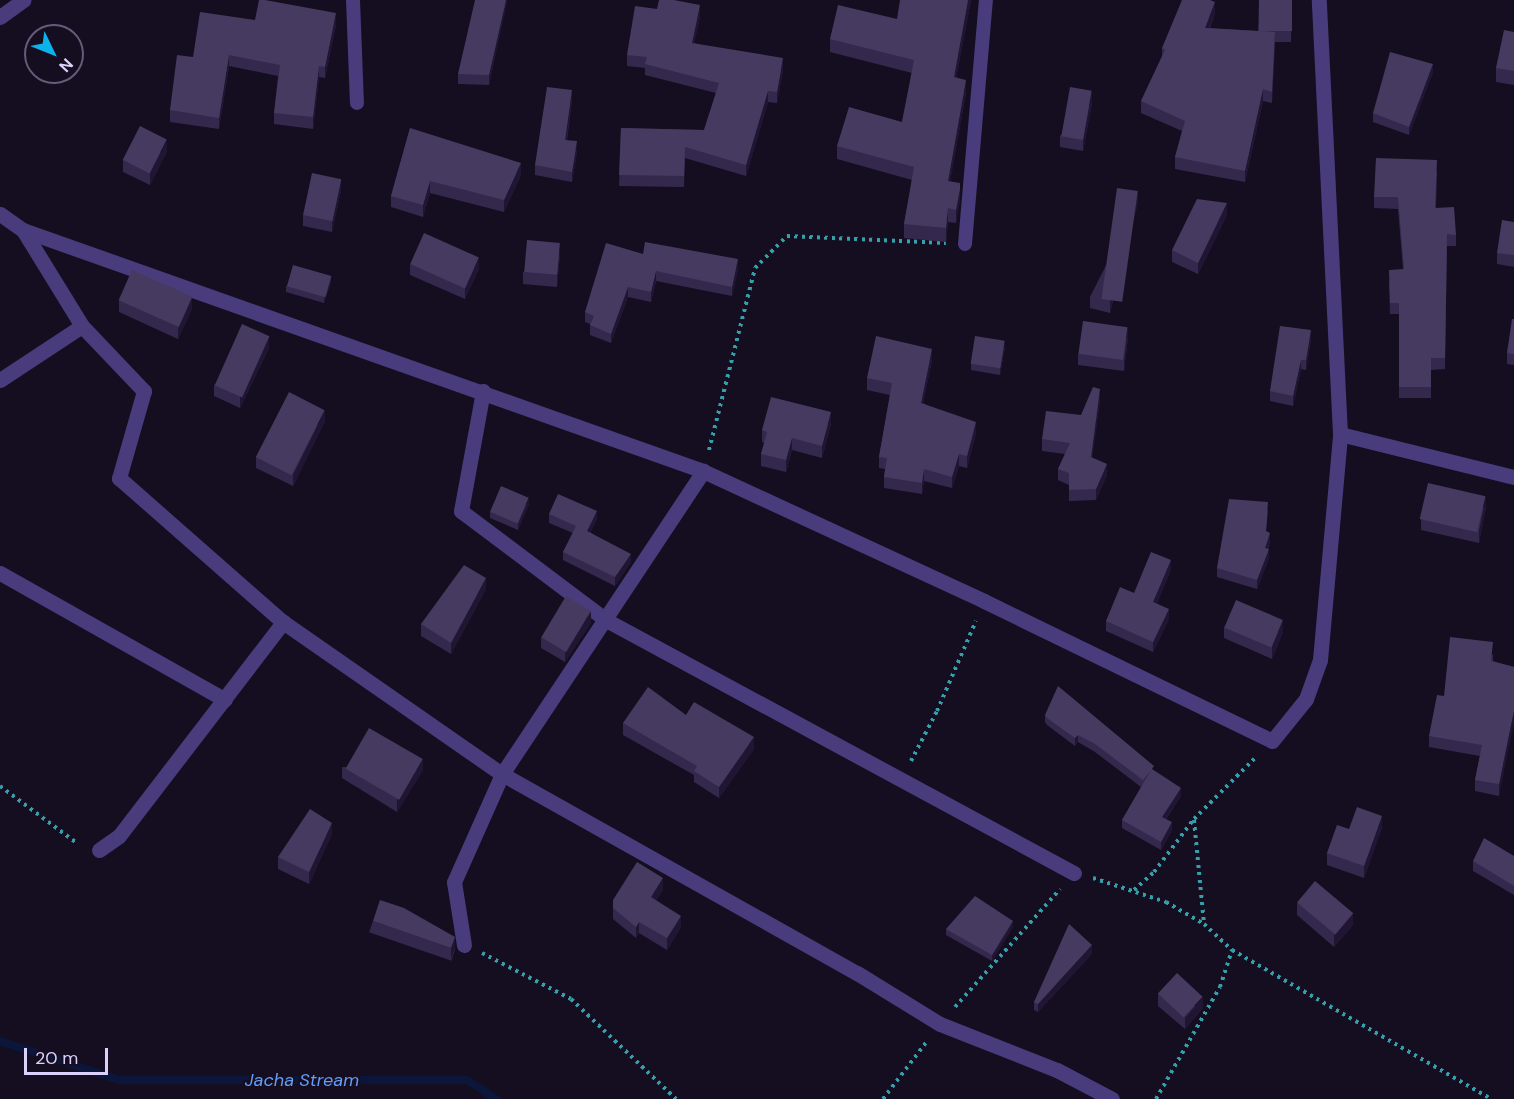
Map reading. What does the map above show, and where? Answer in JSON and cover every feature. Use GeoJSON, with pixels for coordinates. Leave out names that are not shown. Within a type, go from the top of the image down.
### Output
{"type":"FeatureCollection","features":[{"type":"Feature","properties":{"kind":"street"},"geometry":{"type":"LineString","coordinates":[[0,18],[23,0]]}},
{"type":"Feature","properties":{"kind":"street"},"geometry":{"type":"LineString","coordinates":[[0,214],[23,230],[703,471],[984,601],[1272,741],[1306,699],[1320,660],[1340,434],[1319,0]]}},
{"type":"Feature","properties":{"kind":"street"},"geometry":{"type":"LineString","coordinates":[[23,230],[82,326],[144,391],[119,478],[283,622],[502,774],[857,973],[940,1024],[1057,1070],[1112,1099]]}},
{"type":"Feature","properties":{"kind":"street"},"geometry":{"type":"LineString","coordinates":[[0,380],[82,326]]}},
{"type":"Feature","properties":{"kind":"street"},"geometry":{"type":"LineString","coordinates":[[483,392],[461,511],[606,620],[900,782],[1074,873]]}},
{"type":"Feature","properties":{"kind":"street"},"geometry":{"type":"LineString","coordinates":[[1340,434],[1514,477]]}},
{"type":"Feature","properties":{"kind":"street"},"geometry":{"type":"LineString","coordinates":[[464,945],[454,882],[502,774],[703,471]]}},
{"type":"Feature","properties":{"kind":"street"},"geometry":{"type":"LineString","coordinates":[[0,573],[225,700]]}},
{"type":"Feature","properties":{"kind":"street"},"geometry":{"type":"LineString","coordinates":[[99,850],[119,836],[283,622]]}},
{"type":"Feature","properties":{"kind":"lane"},"geometry":{"type":"LineString","coordinates":[[353,0],[357,103]]}},
{"type":"Feature","properties":{"kind":"lane"},"geometry":{"type":"LineString","coordinates":[[965,244],[986,0]]}},
{"type":"Feature","properties":{"kind":"path"},"geometry":{"type":"LineString","coordinates":[[703,471],[755,268],[786,236],[965,244]]}},
{"type":"Feature","properties":{"kind":"path"},"geometry":{"type":"LineString","coordinates":[[900,782],[937,711],[984,601]]}},
{"type":"Feature","properties":{"kind":"path"},"geometry":{"type":"LineString","coordinates":[[1134,890],[1154,872],[1194,819],[1272,741]]}},
{"type":"Feature","properties":{"kind":"path"},"geometry":{"type":"LineString","coordinates":[[0,786],[78,844],[99,850]]}},
{"type":"Feature","properties":{"kind":"path"},"geometry":{"type":"LineString","coordinates":[[1194,819],[1204,924]]}},
{"type":"Feature","properties":{"kind":"path"},"geometry":{"type":"LineString","coordinates":[[883,1099],[940,1024],[1074,873],[1134,890],[1166,902],[1204,924],[1232,950],[1491,1099]]}},
{"type":"Feature","properties":{"kind":"path"},"geometry":{"type":"LineString","coordinates":[[464,945],[571,999],[676,1099]]}},
{"type":"Feature","properties":{"kind":"path"},"geometry":{"type":"LineString","coordinates":[[1156,1099],[1220,987],[1232,950]]}},
{"type":"Feature","properties":{"kind":"building"},"geometry":{"type":"Polygon","coordinates":[[[259,0],[336,13],[325,67],[319,66],[313,117],[274,113],[280,65],[229,55],[219,118],[170,110],[177,55],[193,57],[200,12],[255,20],[259,0]]]}},
{"type":"Feature","properties":{"kind":"building"},"geometry":{"type":"Polygon","coordinates":[[[475,0],[506,0],[489,75],[458,74],[475,0]]]}},
{"type":"Feature","properties":{"kind":"building"},"geometry":{"type":"Polygon","coordinates":[[[659,0],[674,0],[700,5],[692,43],[783,58],[777,92],[768,91],[746,165],[685,147],[684,176],[619,175],[621,128],[704,130],[719,83],[645,64],[647,57],[627,55],[635,6],[657,9],[659,0]]]}},
{"type":"Feature","properties":{"kind":"building"},"geometry":{"type":"Polygon","coordinates":[[[900,0],[968,0],[954,77],[966,80],[948,181],[960,183],[960,189],[956,210],[948,208],[946,228],[904,224],[914,167],[837,146],[849,107],[902,122],[914,60],[830,39],[838,5],[897,19],[900,0]]]}},
{"type":"Feature","properties":{"kind":"building"},"geometry":{"type":"Polygon","coordinates":[[[1182,0],[1215,2],[1205,28],[1275,32],[1272,92],[1263,89],[1245,171],[1175,157],[1185,121],[1141,101],[1165,50],[1162,48],[1182,0]]]}},
{"type":"Feature","properties":{"kind":"building"},"geometry":{"type":"Polygon","coordinates":[[[1259,0],[1292,0],[1292,31],[1259,31],[1259,0]]]}},
{"type":"Feature","properties":{"kind":"building"},"geometry":{"type":"Polygon","coordinates":[[[1504,30],[1514,32],[1514,71],[1496,68],[1504,30]]]}},
{"type":"Feature","properties":{"kind":"building"},"geometry":{"type":"Polygon","coordinates":[[[1390,52],[1433,64],[1409,127],[1373,113],[1390,52]]]}},
{"type":"Feature","properties":{"kind":"building"},"geometry":{"type":"Polygon","coordinates":[[[547,87],[572,90],[565,140],[577,141],[572,172],[535,165],[547,87]]]}},
{"type":"Feature","properties":{"kind":"building"},"geometry":{"type":"Polygon","coordinates":[[[1070,87],[1092,91],[1083,140],[1061,136],[1070,87]]]}},
{"type":"Feature","properties":{"kind":"building"},"geometry":{"type":"Polygon","coordinates":[[[140,126],[167,140],[149,173],[123,160],[140,126]]]}},
{"type":"Feature","properties":{"kind":"building"},"geometry":{"type":"Polygon","coordinates":[[[410,128],[521,163],[504,200],[430,181],[423,205],[391,196],[410,128]]]}},
{"type":"Feature","properties":{"kind":"building"},"geometry":{"type":"Polygon","coordinates":[[[1376,158],[1437,160],[1435,208],[1454,207],[1456,235],[1447,234],[1445,358],[1431,358],[1431,387],[1399,387],[1399,303],[1390,303],[1389,270],[1404,269],[1398,197],[1374,197],[1376,158]]]}},
{"type":"Feature","properties":{"kind":"building"},"geometry":{"type":"Polygon","coordinates":[[[312,173],[341,179],[332,221],[303,215],[312,173]]]}},
{"type":"Feature","properties":{"kind":"building"},"geometry":{"type":"Polygon","coordinates":[[[1117,188],[1138,191],[1122,302],[1101,299],[1117,188]]]}},
{"type":"Feature","properties":{"kind":"building"},"geometry":{"type":"Polygon","coordinates":[[[1197,199],[1227,203],[1198,263],[1172,250],[1197,199]]]}},
{"type":"Feature","properties":{"kind":"building"},"geometry":{"type":"Polygon","coordinates":[[[1502,220],[1514,222],[1514,255],[1497,253],[1502,220]]]}},
{"type":"Feature","properties":{"kind":"building"},"geometry":{"type":"Polygon","coordinates":[[[424,233],[479,257],[465,288],[410,264],[424,233]]]}},
{"type":"Feature","properties":{"kind":"building"},"geometry":{"type":"Polygon","coordinates":[[[527,240],[560,243],[557,275],[524,272],[527,240]]]}},
{"type":"Feature","properties":{"kind":"building"},"geometry":{"type":"Polygon","coordinates":[[[645,242],[738,259],[732,287],[656,271],[651,292],[628,287],[611,334],[590,325],[594,316],[585,312],[606,243],[643,254],[645,242]]]}},
{"type":"Feature","properties":{"kind":"building"},"geometry":{"type":"Polygon","coordinates":[[[293,265],[331,276],[325,297],[287,286],[293,265]]]}},
{"type":"Feature","properties":{"kind":"building"},"geometry":{"type":"Polygon","coordinates":[[[132,270],[192,297],[179,327],[119,300],[132,270]]]}},
{"type":"Feature","properties":{"kind":"building"},"geometry":{"type":"Polygon","coordinates":[[[1512,319],[1514,319],[1514,354],[1507,353],[1512,319]]]}},
{"type":"Feature","properties":{"kind":"building"},"geometry":{"type":"Polygon","coordinates":[[[1083,321],[1128,327],[1123,360],[1078,354],[1083,321]]]}},
{"type":"Feature","properties":{"kind":"building"},"geometry":{"type":"Polygon","coordinates":[[[242,324],[269,336],[242,397],[215,385],[242,324]]]}},
{"type":"Feature","properties":{"kind":"building"},"geometry":{"type":"Polygon","coordinates":[[[1280,326],[1311,330],[1306,360],[1301,360],[1293,396],[1270,391],[1280,326]]]}},
{"type":"Feature","properties":{"kind":"building"},"geometry":{"type":"Polygon","coordinates":[[[876,336],[932,349],[921,403],[976,422],[967,456],[959,454],[952,477],[924,469],[922,483],[884,477],[887,458],[879,457],[892,383],[867,378],[876,336]]]}},
{"type":"Feature","properties":{"kind":"building"},"geometry":{"type":"Polygon","coordinates":[[[975,336],[1005,341],[1000,368],[971,364],[975,336]]]}},
{"type":"Feature","properties":{"kind":"building"},"geometry":{"type":"Polygon","coordinates":[[[1093,387],[1100,389],[1091,457],[1107,464],[1096,489],[1069,490],[1069,473],[1058,469],[1070,443],[1042,439],[1046,411],[1081,415],[1093,387]]]}},
{"type":"Feature","properties":{"kind":"building"},"geometry":{"type":"Polygon","coordinates":[[[289,392],[325,410],[291,475],[256,457],[289,392]]]}},
{"type":"Feature","properties":{"kind":"building"},"geometry":{"type":"Polygon","coordinates":[[[771,397],[831,412],[822,446],[792,438],[786,460],[761,454],[767,432],[762,430],[771,397]]]}},
{"type":"Feature","properties":{"kind":"building"},"geometry":{"type":"Polygon","coordinates":[[[1428,483],[1485,496],[1477,532],[1420,519],[1428,483]]]}},
{"type":"Feature","properties":{"kind":"building"},"geometry":{"type":"Polygon","coordinates":[[[501,486],[529,498],[518,523],[490,512],[501,486]]]}},
{"type":"Feature","properties":{"kind":"building"},"geometry":{"type":"Polygon","coordinates":[[[558,494],[597,511],[587,531],[631,554],[615,577],[563,552],[576,526],[549,514],[558,494]]]}},
{"type":"Feature","properties":{"kind":"building"},"geometry":{"type":"Polygon","coordinates":[[[1229,499],[1268,502],[1266,531],[1270,533],[1265,548],[1269,549],[1257,580],[1217,568],[1229,499]]]}},
{"type":"Feature","properties":{"kind":"building"},"geometry":{"type":"Polygon","coordinates":[[[1151,552],[1171,560],[1153,602],[1169,609],[1153,642],[1106,621],[1120,587],[1134,593],[1151,552]]]}},
{"type":"Feature","properties":{"kind":"building"},"geometry":{"type":"Polygon","coordinates":[[[464,565],[486,578],[451,643],[421,624],[464,565]]]}},
{"type":"Feature","properties":{"kind":"building"},"geometry":{"type":"Polygon","coordinates":[[[566,596],[591,611],[566,652],[541,637],[566,596]]]}},
{"type":"Feature","properties":{"kind":"building"},"geometry":{"type":"Polygon","coordinates":[[[1236,600],[1283,620],[1271,648],[1224,628],[1236,600]]]}},
{"type":"Feature","properties":{"kind":"building"},"geometry":{"type":"Polygon","coordinates":[[[1450,637],[1493,642],[1491,661],[1514,667],[1514,711],[1499,784],[1475,780],[1482,745],[1429,736],[1437,695],[1444,696],[1450,637]]]}},
{"type":"Feature","properties":{"kind":"building"},"geometry":{"type":"Polygon","coordinates":[[[1058,686],[1154,766],[1152,769],[1181,788],[1162,817],[1172,822],[1161,842],[1122,820],[1151,770],[1143,780],[1095,744],[1078,735],[1075,738],[1047,718],[1045,715],[1058,686]]]}},
{"type":"Feature","properties":{"kind":"building"},"geometry":{"type":"Polygon","coordinates":[[[648,687],[686,715],[694,702],[754,737],[719,787],[694,771],[697,766],[623,723],[648,687]]]}},
{"type":"Feature","properties":{"kind":"building"},"geometry":{"type":"Polygon","coordinates":[[[369,728],[423,759],[399,800],[346,769],[369,728]]]}},
{"type":"Feature","properties":{"kind":"building"},"geometry":{"type":"Polygon","coordinates":[[[1357,807],[1382,816],[1364,866],[1327,853],[1337,825],[1349,829],[1357,807]]]}},
{"type":"Feature","properties":{"kind":"building"},"geometry":{"type":"Polygon","coordinates":[[[310,809],[332,823],[309,872],[278,857],[310,809]]]}},
{"type":"Feature","properties":{"kind":"building"},"geometry":{"type":"Polygon","coordinates":[[[1484,838],[1514,856],[1514,886],[1473,861],[1484,838]]]}},
{"type":"Feature","properties":{"kind":"building"},"geometry":{"type":"Polygon","coordinates":[[[637,862],[663,878],[651,897],[681,916],[667,938],[639,922],[636,927],[613,908],[613,900],[637,862]]]}},
{"type":"Feature","properties":{"kind":"building"},"geometry":{"type":"Polygon","coordinates":[[[1315,881],[1353,913],[1335,935],[1297,902],[1315,881]]]}},
{"type":"Feature","properties":{"kind":"building"},"geometry":{"type":"Polygon","coordinates":[[[975,896],[1013,921],[992,955],[946,929],[975,896]]]}},
{"type":"Feature","properties":{"kind":"building"},"geometry":{"type":"Polygon","coordinates":[[[380,900],[404,908],[455,937],[451,948],[373,921],[380,900]]]}},
{"type":"Feature","properties":{"kind":"building"},"geometry":{"type":"Polygon","coordinates":[[[1069,924],[1092,945],[1038,1004],[1034,1002],[1069,924]]]}},
{"type":"Feature","properties":{"kind":"building"},"geometry":{"type":"Polygon","coordinates":[[[1177,973],[1203,997],[1184,1017],[1158,993],[1177,973]]]}},
{"type":"Feature","properties":{"kind":"waterway","name":"Jacha Stream"},"geometry":{"type":"LineString","coordinates":[[0,1041],[119,1080],[467,1080],[496,1099]]}}]}
